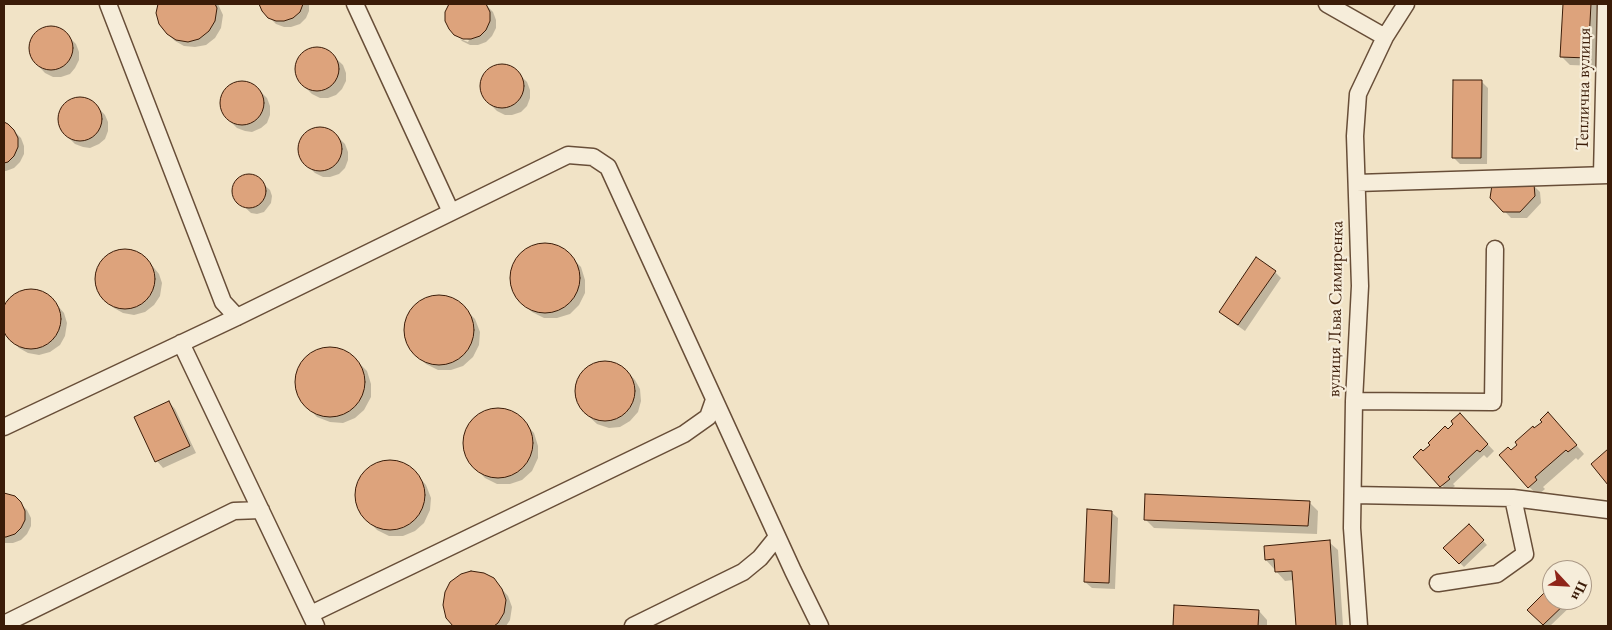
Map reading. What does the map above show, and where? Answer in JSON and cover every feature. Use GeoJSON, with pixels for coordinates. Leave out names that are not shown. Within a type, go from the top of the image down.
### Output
{"type":"FeatureCollection","features":[{"type":"Feature","properties":{"kind":"street"},"geometry":{"type":"LineString","coordinates":[[108,4],[223,302],[237,317]]}},
{"type":"Feature","properties":{"kind":"street"},"geometry":{"type":"LineString","coordinates":[[355,4],[452,212]]}},
{"type":"Feature","properties":{"kind":"street"},"geometry":{"type":"LineString","coordinates":[[1327,4],[1385,38]]}},
{"type":"Feature","properties":{"kind":"street","name":"вулиця Льва Симиренка"},"geometry":{"type":"LineString","coordinates":[[1359,626],[1352,528],[1354,401],[1360,286],[1355,136],[1358,94],[1385,38],[1406,4]]}},
{"type":"Feature","properties":{"kind":"street","name":"Теплична вулиця"},"geometry":{"type":"LineString","coordinates":[[1605,175],[1606,4]]}},
{"type":"Feature","properties":{"kind":"street"},"geometry":{"type":"LineString","coordinates":[[4,427],[237,317],[568,155],[593,157],[608,167],[777,537],[820,626]]}},
{"type":"Feature","properties":{"kind":"street"},"geometry":{"type":"LineString","coordinates":[[1357,183],[1605,175]]}},
{"type":"Feature","properties":{"kind":"street"},"geometry":{"type":"LineString","coordinates":[[1354,401],[1492,402],[1495,249]]}},
{"type":"Feature","properties":{"kind":"street"},"geometry":{"type":"LineString","coordinates":[[181,343],[314,620],[684,434],[708,417],[714,400]]}},
{"type":"Feature","properties":{"kind":"street"},"geometry":{"type":"LineString","coordinates":[[1353,495],[1513,498],[1608,510]]}},
{"type":"Feature","properties":{"kind":"street"},"geometry":{"type":"LineString","coordinates":[[1438,583],[1497,574],[1525,554],[1513,498]]}},
{"type":"Feature","properties":{"kind":"street"},"geometry":{"type":"LineString","coordinates":[[4,624],[234,512],[261,510]]}},
{"type":"Feature","properties":{"kind":"street"},"geometry":{"type":"LineString","coordinates":[[633,626],[743,572],[760,558],[777,537]]}},
{"type":"Feature","properties":{"kind":"building"},"geometry":{"type":"Polygon","coordinates":[[[158,4],[215,4],[217,8],[215,21],[209,31],[199,39],[188,42],[176,40],[167,34],[159,24],[156,13],[158,4]]]}},
{"type":"Feature","properties":{"kind":"building"},"geometry":{"type":"Polygon","coordinates":[[[259,4],[303,4],[300,12],[293,18],[276,21],[268,18],[259,4]]]}},
{"type":"Feature","properties":{"kind":"building"},"geometry":{"type":"Polygon","coordinates":[[[449,4],[486,4],[490,12],[490,21],[486,30],[480,36],[471,39],[463,39],[454,35],[445,21],[445,12],[449,4]]]}},
{"type":"Feature","properties":{"kind":"building"},"geometry":{"type":"Polygon","coordinates":[[[1563,4],[1591,4],[1588,58],[1560,57],[1563,4]]]}},
{"type":"Feature","properties":{"kind":"building"},"geometry":{"type":"Polygon","coordinates":[[[55,26],[67,32],[72,39],[72,57],[67,64],[60,69],[47,70],[39,67],[32,60],[29,44],[32,36],[39,29],[55,26]]]}},
{"type":"Feature","properties":{"kind":"building"},"geometry":{"type":"Polygon","coordinates":[[[321,47],[333,53],[338,60],[338,78],[333,85],[326,90],[313,91],[305,88],[298,81],[295,65],[298,57],[305,50],[321,47]]]}},
{"type":"Feature","properties":{"kind":"building"},"geometry":{"type":"Polygon","coordinates":[[[506,64],[518,70],[523,77],[523,95],[518,102],[511,107],[498,108],[490,105],[483,98],[480,82],[483,74],[490,67],[506,64]]]}},
{"type":"Feature","properties":{"kind":"building"},"geometry":{"type":"Polygon","coordinates":[[[1453,80],[1482,80],[1481,158],[1452,158],[1453,80]]]}},
{"type":"Feature","properties":{"kind":"building"},"geometry":{"type":"Polygon","coordinates":[[[246,81],[258,87],[263,94],[263,112],[258,119],[251,124],[238,125],[230,122],[223,115],[220,99],[223,91],[230,84],[246,81]]]}},
{"type":"Feature","properties":{"kind":"building"},"geometry":{"type":"Polygon","coordinates":[[[84,97],[96,103],[101,110],[101,128],[96,135],[89,140],[76,141],[68,138],[61,131],[58,115],[61,107],[68,100],[84,97]]]}},
{"type":"Feature","properties":{"kind":"building"},"geometry":{"type":"Polygon","coordinates":[[[4,122],[14,130],[18,138],[18,147],[14,156],[4,163],[4,122]]]}},
{"type":"Feature","properties":{"kind":"building"},"geometry":{"type":"Polygon","coordinates":[[[324,127],[336,133],[341,140],[341,158],[336,165],[329,170],[316,171],[308,168],[301,161],[298,145],[301,137],[308,130],[324,127]]]}},
{"type":"Feature","properties":{"kind":"building"},"geometry":{"type":"Polygon","coordinates":[[[249,174],[256,175],[261,179],[265,184],[265,198],[261,203],[256,207],[249,208],[242,207],[237,203],[233,198],[232,191],[233,184],[237,179],[242,175],[249,174]]]}},
{"type":"Feature","properties":{"kind":"building"},"geometry":{"type":"Polygon","coordinates":[[[1534,184],[1535,196],[1520,212],[1503,212],[1490,198],[1492,185],[1534,184]]]}},
{"type":"Feature","properties":{"kind":"building"},"geometry":{"type":"Polygon","coordinates":[[[545,243],[558,246],[570,253],[577,265],[580,278],[577,291],[570,303],[558,310],[545,313],[532,310],[520,303],[513,291],[510,278],[513,265],[520,253],[532,246],[545,243]]]}},
{"type":"Feature","properties":{"kind":"building"},"geometry":{"type":"Polygon","coordinates":[[[125,249],[142,254],[150,262],[155,279],[150,296],[142,304],[125,309],[108,304],[100,296],[95,279],[100,262],[108,254],[125,249]]]}},
{"type":"Feature","properties":{"kind":"building"},"geometry":{"type":"Polygon","coordinates":[[[1256,257],[1276,271],[1238,325],[1219,312],[1256,257]]]}},
{"type":"Feature","properties":{"kind":"building"},"geometry":{"type":"Polygon","coordinates":[[[31,289],[47,294],[52,298],[56,303],[61,319],[56,335],[52,340],[47,344],[31,349],[15,344],[10,340],[6,335],[1,319],[6,303],[10,298],[15,294],[31,289]]]}},
{"type":"Feature","properties":{"kind":"building"},"geometry":{"type":"Polygon","coordinates":[[[439,295],[452,298],[464,305],[471,317],[474,330],[471,343],[464,355],[452,362],[439,365],[426,362],[414,355],[407,343],[404,330],[407,317],[414,305],[426,298],[439,295]]]}},
{"type":"Feature","properties":{"kind":"building"},"geometry":{"type":"Polygon","coordinates":[[[330,347],[343,350],[355,357],[362,369],[365,382],[362,395],[355,407],[343,414],[330,417],[317,414],[305,407],[298,395],[295,382],[298,369],[305,357],[317,350],[330,347]]]}},
{"type":"Feature","properties":{"kind":"building"},"geometry":{"type":"Polygon","coordinates":[[[599,361],[611,361],[627,369],[633,379],[635,391],[633,403],[627,413],[611,421],[599,421],[583,413],[575,397],[575,385],[583,369],[599,361]]]}},
{"type":"Feature","properties":{"kind":"building"},"geometry":{"type":"Polygon","coordinates":[[[169,401],[190,446],[155,462],[134,417],[169,401]]]}},
{"type":"Feature","properties":{"kind":"building"},"geometry":{"type":"Polygon","coordinates":[[[498,408],[511,411],[523,418],[530,430],[533,443],[530,456],[523,468],[511,475],[498,478],[485,475],[473,468],[466,456],[463,443],[466,430],[473,418],[485,411],[498,408]]]}},
{"type":"Feature","properties":{"kind":"building"},"geometry":{"type":"Polygon","coordinates":[[[1548,412],[1577,445],[1568,452],[1566,450],[1535,477],[1537,480],[1528,488],[1499,455],[1508,447],[1511,450],[1517,445],[1515,442],[1533,426],[1534,428],[1542,422],[1540,420],[1548,412]]]}},
{"type":"Feature","properties":{"kind":"building"},"geometry":{"type":"Polygon","coordinates":[[[1460,413],[1488,444],[1480,452],[1477,450],[1440,487],[1413,457],[1421,449],[1423,451],[1430,445],[1428,443],[1445,426],[1448,429],[1453,424],[1451,421],[1460,413]]]}},
{"type":"Feature","properties":{"kind":"building"},"geometry":{"type":"Polygon","coordinates":[[[1608,449],[1608,485],[1591,464],[1608,449]]]}},
{"type":"Feature","properties":{"kind":"building"},"geometry":{"type":"Polygon","coordinates":[[[390,460],[403,463],[415,470],[422,482],[425,495],[422,508],[415,520],[403,527],[390,530],[377,527],[365,520],[358,508],[355,495],[358,482],[365,470],[377,463],[390,460]]]}},
{"type":"Feature","properties":{"kind":"building"},"geometry":{"type":"Polygon","coordinates":[[[4,493],[15,496],[21,502],[25,511],[25,520],[21,528],[15,534],[6,537],[4,537],[4,493]]]}},
{"type":"Feature","properties":{"kind":"building"},"geometry":{"type":"Polygon","coordinates":[[[1145,494],[1310,501],[1308,526],[1144,520],[1145,494]]]}},
{"type":"Feature","properties":{"kind":"building"},"geometry":{"type":"Polygon","coordinates":[[[1087,509],[1112,511],[1109,583],[1084,582],[1087,509]]]}},
{"type":"Feature","properties":{"kind":"building"},"geometry":{"type":"Polygon","coordinates":[[[1469,524],[1484,540],[1459,564],[1443,548],[1469,524]]]}},
{"type":"Feature","properties":{"kind":"building"},"geometry":{"type":"Polygon","coordinates":[[[1330,540],[1336,626],[1296,626],[1292,571],[1275,572],[1274,559],[1265,560],[1264,546],[1330,540]]]}},
{"type":"Feature","properties":{"kind":"building"},"geometry":{"type":"Polygon","coordinates":[[[471,571],[484,573],[494,578],[502,589],[506,600],[504,613],[494,626],[453,626],[446,618],[443,605],[445,592],[450,582],[461,574],[471,571]]]}},
{"type":"Feature","properties":{"kind":"building"},"geometry":{"type":"Polygon","coordinates":[[[1542,595],[1542,610],[1559,610],[1543,625],[1527,610],[1542,595]]]}},
{"type":"Feature","properties":{"kind":"building"},"geometry":{"type":"Polygon","coordinates":[[[1174,605],[1259,610],[1258,626],[1173,626],[1174,605]]]}}]}
